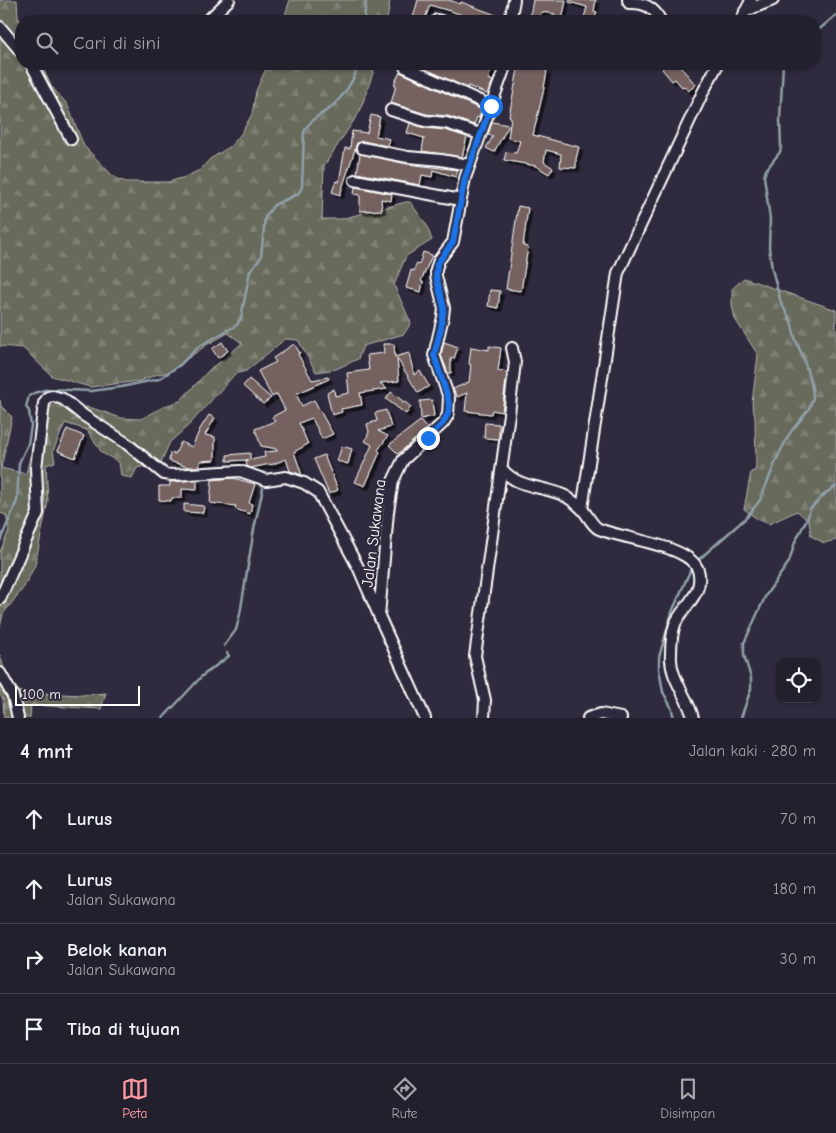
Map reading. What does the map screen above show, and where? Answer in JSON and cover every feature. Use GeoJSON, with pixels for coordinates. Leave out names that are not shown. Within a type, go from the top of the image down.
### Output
{"type":"FeatureCollection","features":[{"type":"Feature","properties":{"kind":"street"},"geometry":{"type":"LineString","coordinates":[[213,15],[229,0]]}},
{"type":"Feature","properties":{"kind":"street"},"geometry":{"type":"LineString","coordinates":[[513,15],[514,0]]}},
{"type":"Feature","properties":{"kind":"street"},"geometry":{"type":"LineString","coordinates":[[628,0],[629,4],[638,2],[649,6],[657,15]]}},
{"type":"Feature","properties":{"kind":"street"},"geometry":{"type":"LineString","coordinates":[[744,15],[751,0]]}},
{"type":"Feature","properties":{"kind":"street"},"geometry":{"type":"LineString","coordinates":[[745,15],[773,0]]}},
{"type":"Feature","properties":{"kind":"street"},"geometry":{"type":"LineString","coordinates":[[0,27],[15,45]]}},
{"type":"Feature","properties":{"kind":"street"},"geometry":{"type":"LineString","coordinates":[[34,70],[71,139]]}},
{"type":"Feature","properties":{"kind":"street"},"geometry":{"type":"LineString","coordinates":[[412,70],[491,106]]}},
{"type":"Feature","properties":{"kind":"street"},"geometry":{"type":"LineString","coordinates":[[355,180],[408,191],[462,197],[480,134],[504,70]]}},
{"type":"Feature","properties":{"kind":"street"},"geometry":{"type":"LineString","coordinates":[[582,509],[618,273],[698,100],[715,70]]}},
{"type":"Feature","properties":{"kind":"street"},"geometry":{"type":"LineString","coordinates":[[391,110],[425,121],[446,123],[480,134]]}},
{"type":"Feature","properties":{"kind":"street"},"geometry":{"type":"LineString","coordinates":[[362,148],[408,157],[470,165]]}},
{"type":"Feature","properties":{"kind":"street","name":"Jalan Sukawana"},"geometry":{"type":"LineString","coordinates":[[425,718],[379,616],[388,512],[396,472],[403,460],[443,423],[448,414],[448,398],[434,355],[444,308],[436,269],[439,260],[453,242],[462,197]]}},
{"type":"Feature","properties":{"kind":"street"},"geometry":{"type":"LineString","coordinates":[[484,718],[485,700],[475,656],[502,469],[515,362],[512,348]]}},
{"type":"Feature","properties":{"kind":"street"},"geometry":{"type":"LineString","coordinates":[[0,599],[38,513],[36,468],[39,439],[44,404],[48,397],[53,396],[63,399],[83,415],[126,443],[164,474],[240,471],[266,480],[286,476],[311,487],[318,492],[359,569],[379,616]]}},
{"type":"Feature","properties":{"kind":"street"},"geometry":{"type":"LineString","coordinates":[[502,469],[515,482],[567,497],[582,509],[597,528],[676,551],[692,561],[698,570],[699,589],[673,630],[671,655],[674,675],[692,711],[693,718]]}},
{"type":"Feature","properties":{"kind":"street"},"geometry":{"type":"LineString","coordinates":[[0,673],[12,696],[18,718]]}},
{"type":"Feature","properties":{"kind":"street"},"geometry":{"type":"LineString","coordinates":[[413,690],[432,718]]}},
{"type":"Feature","properties":{"kind":"street"},"geometry":{"type":"LineString","coordinates":[[588,718],[601,714],[621,718]]}},
{"type":"Feature","properties":{"kind":"green space"},"geometry":{"type":"Polygon","coordinates":[[[0,0],[17,0],[18,15],[15,15],[15,70],[44,70],[51,86],[67,104],[84,146],[112,175],[119,180],[127,182],[168,182],[185,177],[200,170],[210,159],[231,146],[241,134],[252,114],[256,91],[265,70],[374,70],[360,111],[324,166],[322,219],[341,219],[410,202],[426,224],[432,240],[406,256],[394,285],[411,323],[404,334],[363,346],[358,359],[336,369],[316,372],[298,340],[285,339],[246,371],[235,374],[190,424],[170,442],[161,462],[137,468],[132,478],[121,476],[119,462],[102,453],[87,430],[65,423],[53,451],[55,462],[46,465],[48,501],[35,565],[24,587],[3,614],[0,627],[0,552],[9,530],[6,515],[0,513],[0,400],[1,406],[12,417],[1,468],[26,474],[40,415],[50,407],[58,403],[92,408],[121,418],[141,419],[165,406],[180,401],[212,367],[242,343],[228,333],[205,346],[169,372],[140,381],[90,387],[52,376],[23,348],[0,346],[0,0]]]}},
{"type":"Feature","properties":{"kind":"green space"},"geometry":{"type":"Polygon","coordinates":[[[290,0],[390,0],[388,15],[285,15],[290,0]]]}},
{"type":"Feature","properties":{"kind":"green space"},"geometry":{"type":"Polygon","coordinates":[[[744,278],[836,310],[836,540],[824,543],[811,536],[809,521],[797,511],[769,524],[757,519],[744,509],[751,472],[755,471],[756,465],[755,418],[752,403],[758,355],[735,319],[732,305],[732,289],[744,278]]]}},
{"type":"Feature","properties":{"kind":"green space"},"geometry":{"type":"Polygon","coordinates":[[[0,655],[8,682],[12,683],[20,692],[82,695],[106,693],[101,709],[31,705],[30,718],[4,718],[3,699],[0,695],[0,655]]]}},
{"type":"Feature","properties":{"kind":"building"},"geometry":{"type":"Polygon","coordinates":[[[418,0],[449,0],[460,4],[461,2],[496,15],[463,15],[430,5],[426,15],[414,15],[418,0]]]}},
{"type":"Feature","properties":{"kind":"building"},"geometry":{"type":"Polygon","coordinates":[[[533,0],[566,0],[563,15],[541,12],[540,15],[530,15],[533,0]]]}},
{"type":"Feature","properties":{"kind":"building"},"geometry":{"type":"Polygon","coordinates":[[[570,0],[596,0],[594,11],[597,12],[596,15],[585,15],[587,7],[569,2],[570,0]]]}},
{"type":"Feature","properties":{"kind":"building"},"geometry":{"type":"Polygon","coordinates":[[[427,70],[492,70],[488,79],[493,81],[487,94],[468,86],[467,88],[427,70]]]}},
{"type":"Feature","properties":{"kind":"building"},"geometry":{"type":"Polygon","coordinates":[[[518,70],[547,71],[533,135],[579,147],[576,168],[560,167],[561,154],[546,150],[544,162],[553,168],[549,174],[536,166],[504,160],[506,152],[516,153],[520,141],[508,138],[511,117],[509,116],[518,70]]]}},
{"type":"Feature","properties":{"kind":"building"},"geometry":{"type":"Polygon","coordinates":[[[663,70],[683,70],[696,85],[688,91],[675,79],[672,81],[663,70]]]}},
{"type":"Feature","properties":{"kind":"building"},"geometry":{"type":"Polygon","coordinates":[[[400,72],[482,110],[479,118],[477,117],[474,125],[448,116],[426,114],[391,103],[396,85],[394,84],[400,72]]]}},
{"type":"Feature","properties":{"kind":"building"},"geometry":{"type":"Polygon","coordinates":[[[371,115],[380,117],[376,136],[390,139],[388,146],[363,141],[357,143],[340,195],[332,192],[336,181],[339,182],[345,148],[350,149],[352,131],[367,133],[371,115]]]}},
{"type":"Feature","properties":{"kind":"building"},"geometry":{"type":"Polygon","coordinates":[[[492,122],[509,125],[494,152],[486,148],[493,136],[488,135],[492,122]]]}},
{"type":"Feature","properties":{"kind":"building"},"geometry":{"type":"Polygon","coordinates":[[[410,123],[424,128],[445,130],[467,137],[462,157],[422,151],[424,138],[407,133],[410,123]]]}},
{"type":"Feature","properties":{"kind":"building"},"geometry":{"type":"Polygon","coordinates":[[[360,154],[407,164],[458,170],[456,177],[433,170],[432,177],[422,175],[420,185],[357,173],[360,154]]]}},
{"type":"Feature","properties":{"kind":"building"},"geometry":{"type":"Polygon","coordinates":[[[355,187],[392,194],[391,201],[381,199],[382,210],[360,211],[360,195],[354,194],[355,187]]]}},
{"type":"Feature","properties":{"kind":"building"},"geometry":{"type":"Polygon","coordinates":[[[518,206],[528,208],[523,246],[528,247],[521,291],[506,289],[518,206]]]}},
{"type":"Feature","properties":{"kind":"building"},"geometry":{"type":"Polygon","coordinates":[[[423,252],[432,255],[421,281],[423,282],[421,292],[406,288],[411,270],[414,271],[416,264],[419,265],[423,252]]]}},
{"type":"Feature","properties":{"kind":"building"},"geometry":{"type":"Polygon","coordinates":[[[490,290],[500,291],[498,308],[488,306],[490,290]]]}},
{"type":"Feature","properties":{"kind":"building"},"geometry":{"type":"Polygon","coordinates":[[[222,342],[228,351],[218,358],[212,349],[222,342]]]}},
{"type":"Feature","properties":{"kind":"building"},"geometry":{"type":"Polygon","coordinates":[[[444,342],[458,347],[454,359],[451,358],[451,373],[448,373],[441,355],[444,342]]]}},
{"type":"Feature","properties":{"kind":"building"},"geometry":{"type":"Polygon","coordinates":[[[294,344],[312,380],[328,377],[329,379],[296,394],[302,406],[314,400],[333,434],[322,439],[312,418],[299,423],[308,444],[294,452],[302,475],[290,471],[286,459],[271,465],[251,468],[247,466],[246,460],[227,461],[227,455],[250,453],[250,460],[265,457],[264,452],[277,451],[277,449],[261,446],[255,429],[275,421],[272,417],[285,410],[277,394],[272,397],[258,371],[276,362],[273,358],[294,344]]]}},
{"type":"Feature","properties":{"kind":"building"},"geometry":{"type":"Polygon","coordinates":[[[383,344],[394,344],[395,357],[409,353],[414,375],[420,371],[429,386],[418,393],[397,358],[399,381],[380,383],[387,389],[360,393],[362,405],[341,409],[342,412],[332,415],[327,393],[334,389],[335,396],[349,393],[347,373],[369,370],[367,355],[384,353],[383,344]]]}},
{"type":"Feature","properties":{"kind":"building"},"geometry":{"type":"Polygon","coordinates":[[[489,346],[501,348],[498,371],[507,372],[502,412],[492,410],[491,414],[465,411],[467,393],[457,397],[453,389],[469,382],[471,347],[489,350],[489,346]]]}},
{"type":"Feature","properties":{"kind":"building"},"geometry":{"type":"Polygon","coordinates":[[[249,379],[271,398],[263,404],[243,386],[249,379]]]}},
{"type":"Feature","properties":{"kind":"building"},"geometry":{"type":"Polygon","coordinates":[[[391,392],[404,402],[402,403],[405,402],[411,407],[406,414],[386,399],[391,392]]]}},
{"type":"Feature","properties":{"kind":"building"},"geometry":{"type":"Polygon","coordinates":[[[432,400],[434,416],[421,419],[420,401],[432,400]]]}},
{"type":"Feature","properties":{"kind":"building"},"geometry":{"type":"Polygon","coordinates":[[[386,410],[391,427],[378,431],[388,436],[378,450],[380,452],[365,486],[355,482],[372,445],[365,441],[369,432],[367,424],[377,421],[375,413],[386,410]]]}},
{"type":"Feature","properties":{"kind":"building"},"geometry":{"type":"Polygon","coordinates":[[[209,415],[215,418],[205,435],[215,437],[215,460],[200,461],[198,467],[188,467],[169,461],[170,453],[175,454],[181,442],[192,447],[209,415]]]}},
{"type":"Feature","properties":{"kind":"building"},"geometry":{"type":"Polygon","coordinates":[[[420,421],[427,429],[398,454],[389,445],[420,421]]]}},
{"type":"Feature","properties":{"kind":"building"},"geometry":{"type":"Polygon","coordinates":[[[485,423],[499,424],[499,439],[484,438],[485,423]]]}},
{"type":"Feature","properties":{"kind":"building"},"geometry":{"type":"Polygon","coordinates":[[[67,429],[84,436],[75,458],[58,451],[67,429]]]}},
{"type":"Feature","properties":{"kind":"building"},"geometry":{"type":"Polygon","coordinates":[[[342,446],[352,449],[348,464],[337,461],[342,446]]]}},
{"type":"Feature","properties":{"kind":"building"},"geometry":{"type":"Polygon","coordinates":[[[324,455],[338,490],[329,494],[314,459],[324,455]]]}},
{"type":"Feature","properties":{"kind":"building"},"geometry":{"type":"Polygon","coordinates":[[[233,478],[255,484],[249,503],[252,504],[250,514],[235,509],[236,506],[210,503],[212,480],[233,478]]]}},
{"type":"Feature","properties":{"kind":"building"},"geometry":{"type":"Polygon","coordinates":[[[197,480],[197,490],[182,489],[182,498],[172,498],[171,501],[159,500],[159,486],[170,486],[170,482],[197,480]]]}},
{"type":"Feature","properties":{"kind":"building"},"geometry":{"type":"Polygon","coordinates":[[[184,504],[204,506],[203,513],[184,512],[184,504]]]}},
{"type":"Feature","properties":{"kind":"waterway"},"geometry":{"type":"LineString","coordinates":[[365,15],[366,0]]}},
{"type":"Feature","properties":{"kind":"waterway"},"geometry":{"type":"LineString","coordinates":[[821,28],[836,15]]}},
{"type":"Feature","properties":{"kind":"waterway"},"geometry":{"type":"LineString","coordinates":[[0,541],[17,501],[19,463],[28,444],[31,426],[29,411],[26,407],[29,396],[48,389],[91,391],[159,379],[180,365],[198,347],[237,325],[241,318],[250,271],[261,257],[265,217],[274,205],[298,194],[302,187],[304,132],[311,121],[339,100],[351,83],[356,70]]}},
{"type":"Feature","properties":{"kind":"waterway"},"geometry":{"type":"LineString","coordinates":[[696,562],[747,517],[760,500],[778,456],[790,433],[809,409],[813,398],[812,387],[791,321],[781,303],[772,269],[769,247],[770,219],[764,176],[766,170],[780,152],[781,147],[780,119],[783,70]]}},
{"type":"Feature","properties":{"kind":"waterway"},"geometry":{"type":"LineString","coordinates":[[741,718],[751,689],[751,678],[744,655],[744,643],[766,595],[789,562],[795,542],[810,509],[836,486]]}},
{"type":"Feature","properties":{"kind":"waterway"},"geometry":{"type":"LineString","coordinates":[[224,646],[236,630],[240,614],[263,488]]}},
{"type":"Feature","properties":{"kind":"waterway"},"geometry":{"type":"LineString","coordinates":[[674,718],[671,707],[663,692],[659,657],[672,612],[690,571]]}},
{"type":"Feature","properties":{"kind":"waterway"},"geometry":{"type":"LineString","coordinates":[[163,718],[202,676],[229,656],[227,653]]}},
{"type":"Feature","properties":{"kind":"route"},"geometry":{"type":"LineString","coordinates":[[428,438],[443,423],[448,414],[449,405],[434,355],[444,308],[436,269],[439,260],[453,242],[465,178],[491,106]]}}]}
